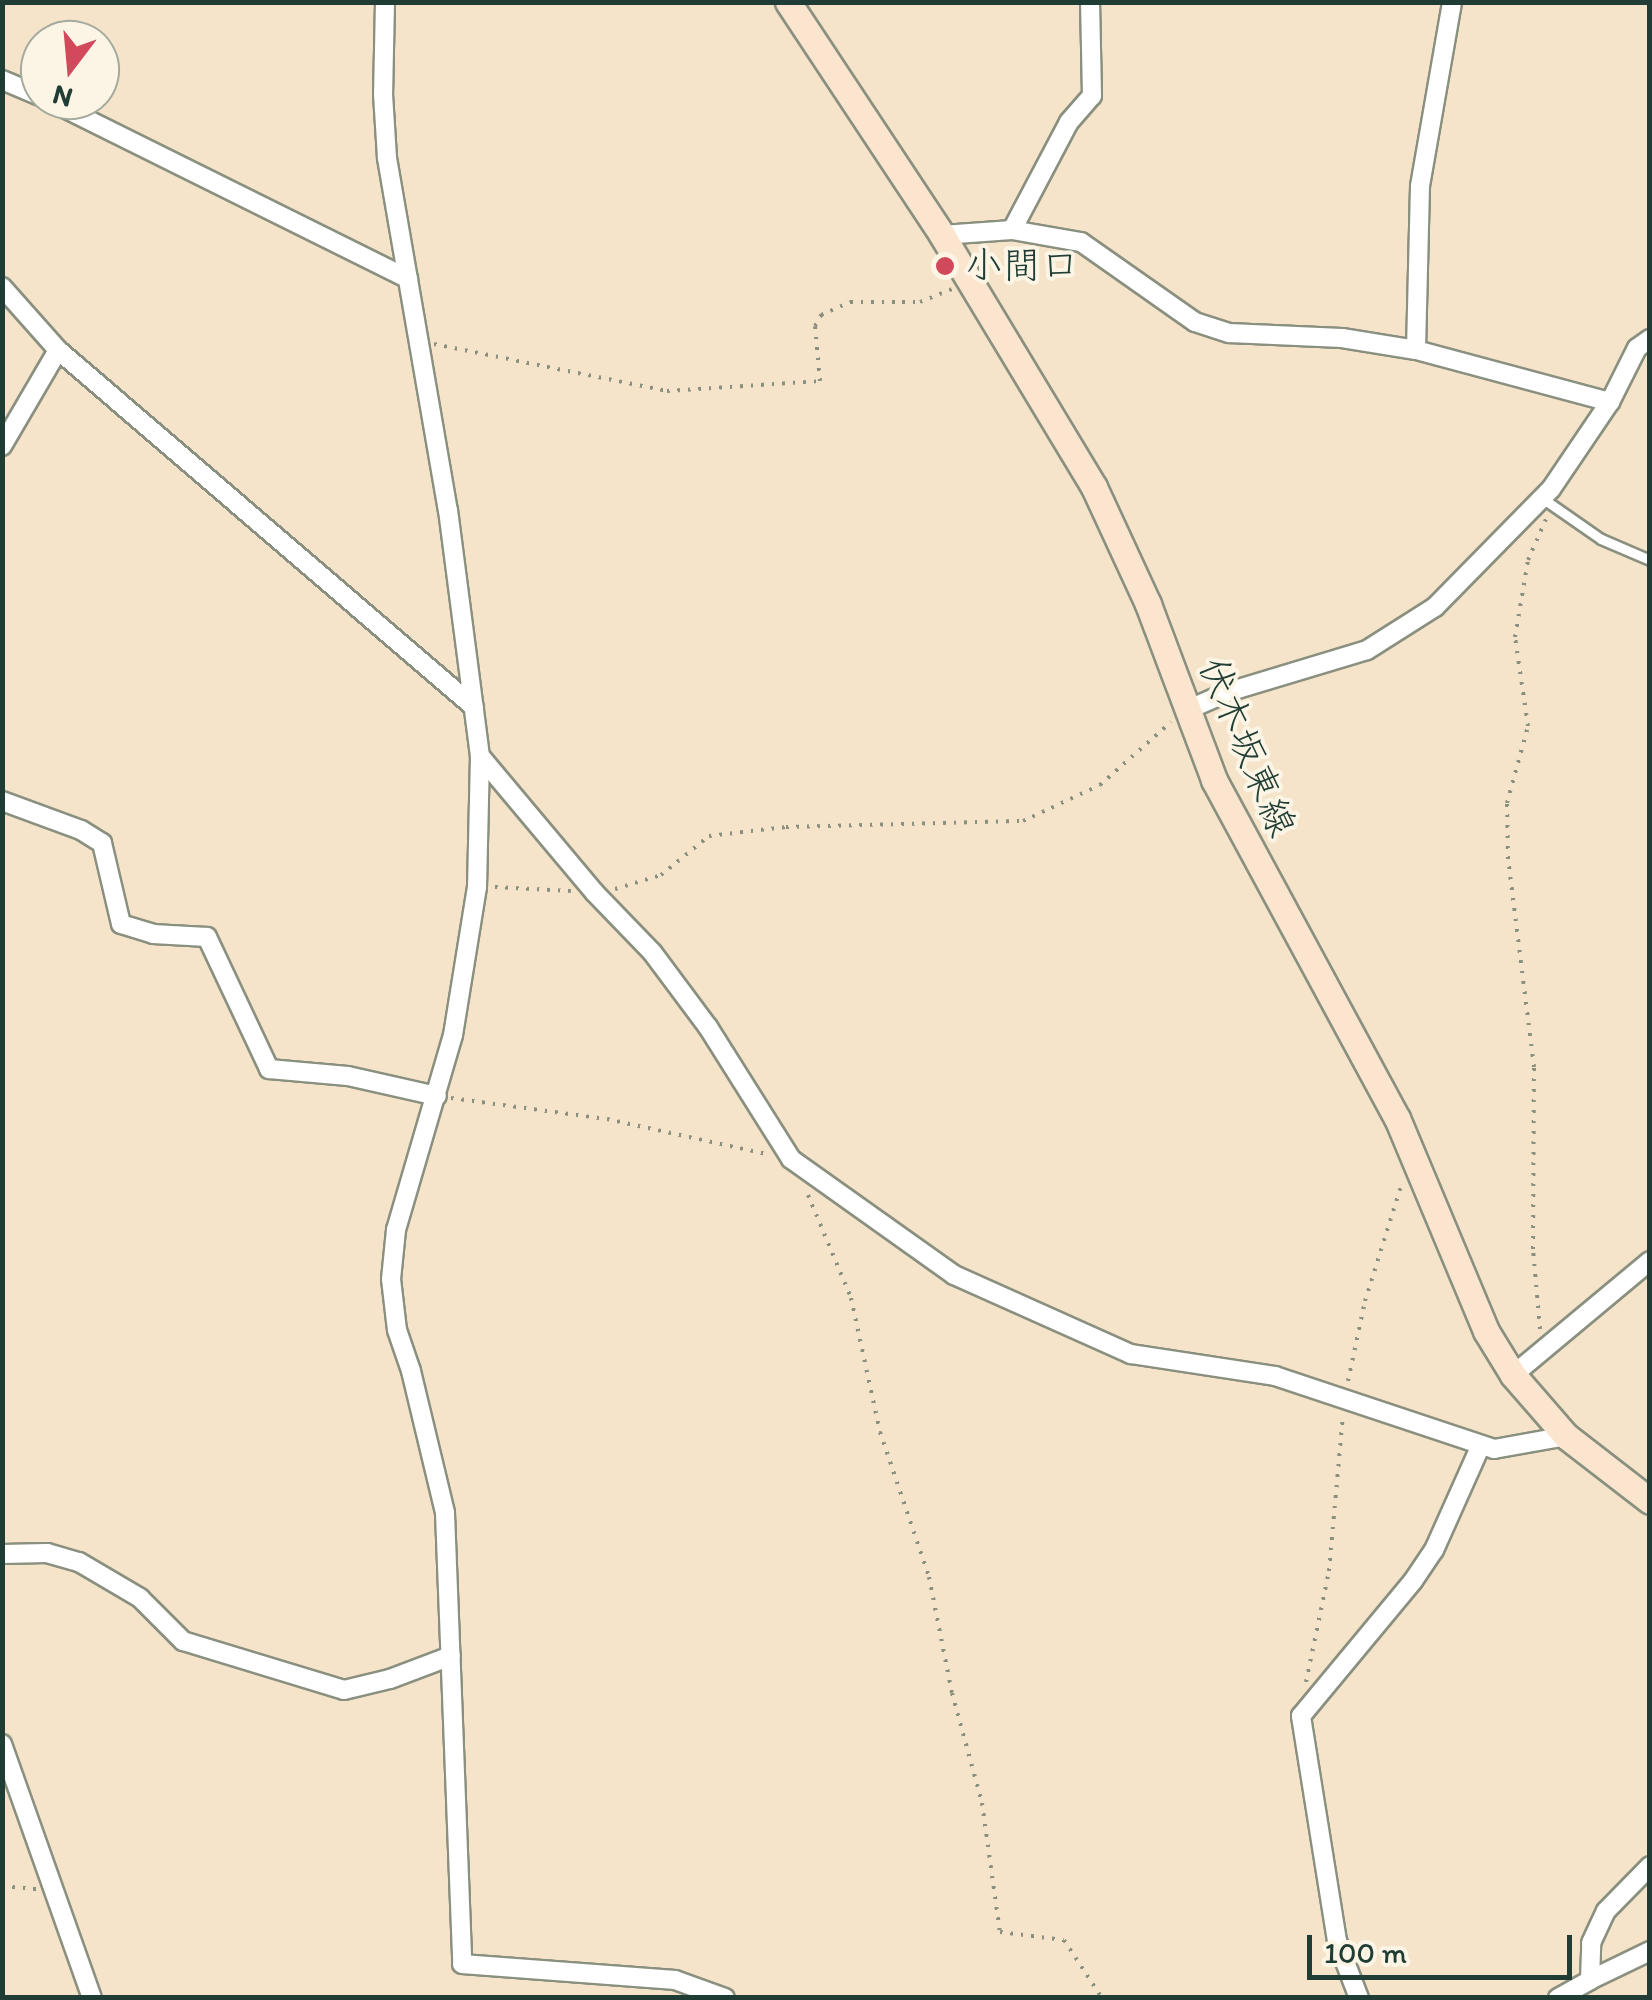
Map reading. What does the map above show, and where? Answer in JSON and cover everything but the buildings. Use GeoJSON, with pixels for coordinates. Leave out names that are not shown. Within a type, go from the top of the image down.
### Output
{"type":"FeatureCollection","features":[{"type":"Feature","properties":{"kind":"main road","name":"伏木坂東線"},"geometry":{"type":"LineString","coordinates":[[788,2],[972,282],[1101,502],[1148,604],[1214,780],[1250,853],[1397,1118],[1486,1331],[1512,1375],[1566,1436],[1650,1501]]}},
{"type":"Feature","properties":{"kind":"street"},"geometry":{"type":"LineString","coordinates":[[385,2],[383,94],[387,158],[420,341],[480,756],[478,886],[453,1035],[396,1230],[391,1279],[397,1330],[445,1513],[462,1964],[676,1980],[725,1998]]}},
{"type":"Feature","properties":{"kind":"street"},"geometry":{"type":"LineString","coordinates":[[1012,230],[1069,122],[1092,96],[1090,2]]}},
{"type":"Feature","properties":{"kind":"street"},"geometry":{"type":"LineString","coordinates":[[1416,350],[1420,186],[1452,2]]}},
{"type":"Feature","properties":{"kind":"street"},"geometry":{"type":"LineString","coordinates":[[88,120],[408,280]]}},
{"type":"Feature","properties":{"kind":"street"},"geometry":{"type":"LineString","coordinates":[[942,235],[1012,230],[1081,242],[1195,322],[1229,333],[1342,338],[1416,350],[1610,402]]}},
{"type":"Feature","properties":{"kind":"street"},"geometry":{"type":"LineString","coordinates":[[2,287],[58,350],[474,707]]}},
{"type":"Feature","properties":{"kind":"street"},"geometry":{"type":"LineString","coordinates":[[1187,710],[1228,692],[1366,650],[1435,608],[1547,502],[1650,339]]}},
{"type":"Feature","properties":{"kind":"street"},"geometry":{"type":"LineString","coordinates":[[2,446],[58,350]]}},
{"type":"Feature","properties":{"kind":"street"},"geometry":{"type":"LineString","coordinates":[[480,756],[594,892],[652,952],[708,1028],[792,1159],[954,1274],[1132,1354],[1275,1376],[1494,1449],[1566,1436]]}},
{"type":"Feature","properties":{"kind":"street"},"geometry":{"type":"LineString","coordinates":[[2,801],[82,830],[102,843],[122,924],[153,934],[207,936],[269,1069],[348,1076],[436,1096]]}},
{"type":"Feature","properties":{"kind":"street"},"geometry":{"type":"LineString","coordinates":[[1512,1375],[1650,1261]]}},
{"type":"Feature","properties":{"kind":"street"},"geometry":{"type":"LineString","coordinates":[[1359,1998],[1337,1941],[1321,1862],[1303,1710],[1413,1581],[1434,1550],[1481,1444]]}},
{"type":"Feature","properties":{"kind":"street"},"geometry":{"type":"LineString","coordinates":[[2,1554],[47,1553],[78,1562],[140,1598],[183,1641],[344,1690],[390,1679],[451,1656]]}},
{"type":"Feature","properties":{"kind":"street"},"geometry":{"type":"LineString","coordinates":[[2,1744],[92,1998]]}},
{"type":"Feature","properties":{"kind":"street"},"geometry":{"type":"LineString","coordinates":[[1590,1980],[1592,1943],[1606,1910],[1650,1866]]}},
{"type":"Feature","properties":{"kind":"street"},"geometry":{"type":"LineString","coordinates":[[1558,1998],[1650,1951]]}},
{"type":"Feature","properties":{"kind":"lane"},"geometry":{"type":"LineString","coordinates":[[1547,502],[1600,539],[1650,560]]}},
{"type":"Feature","properties":{"kind":"path"},"geometry":{"type":"LineString","coordinates":[[420,341],[667,391],[820,381],[815,326],[821,315],[850,302],[920,302],[972,282]]}},
{"type":"Feature","properties":{"kind":"path"},"geometry":{"type":"LineString","coordinates":[[1542,1349],[1533,1248],[1534,1067],[1508,858],[1508,803],[1528,726],[1515,637],[1528,560],[1547,502]]}},
{"type":"Feature","properties":{"kind":"path"},"geometry":{"type":"LineString","coordinates":[[478,886],[594,892],[633,886],[660,875],[709,836],[786,827],[1024,821],[1100,784],[1148,739],[1187,710]]}},
{"type":"Feature","properties":{"kind":"path"},"geometry":{"type":"LineString","coordinates":[[436,1096],[608,1120],[792,1159]]}},
{"type":"Feature","properties":{"kind":"path"},"geometry":{"type":"LineString","coordinates":[[1303,1710],[1329,1571],[1344,1399],[1388,1219],[1413,1155]]}},
{"type":"Feature","properties":{"kind":"path"},"geometry":{"type":"LineString","coordinates":[[807,1192],[850,1298],[880,1432],[930,1577],[952,1692],[982,1803],[1000,1932],[1064,1940],[1102,1998]]}},
{"type":"Feature","properties":{"kind":"path"},"geometry":{"type":"LineString","coordinates":[[2,1886],[57,1892]]}},
{"type":"Feature","properties":{"kind":"place","name":"小間口"},"geometry":{"type":"Point","coordinates":[945,266]}}]}
